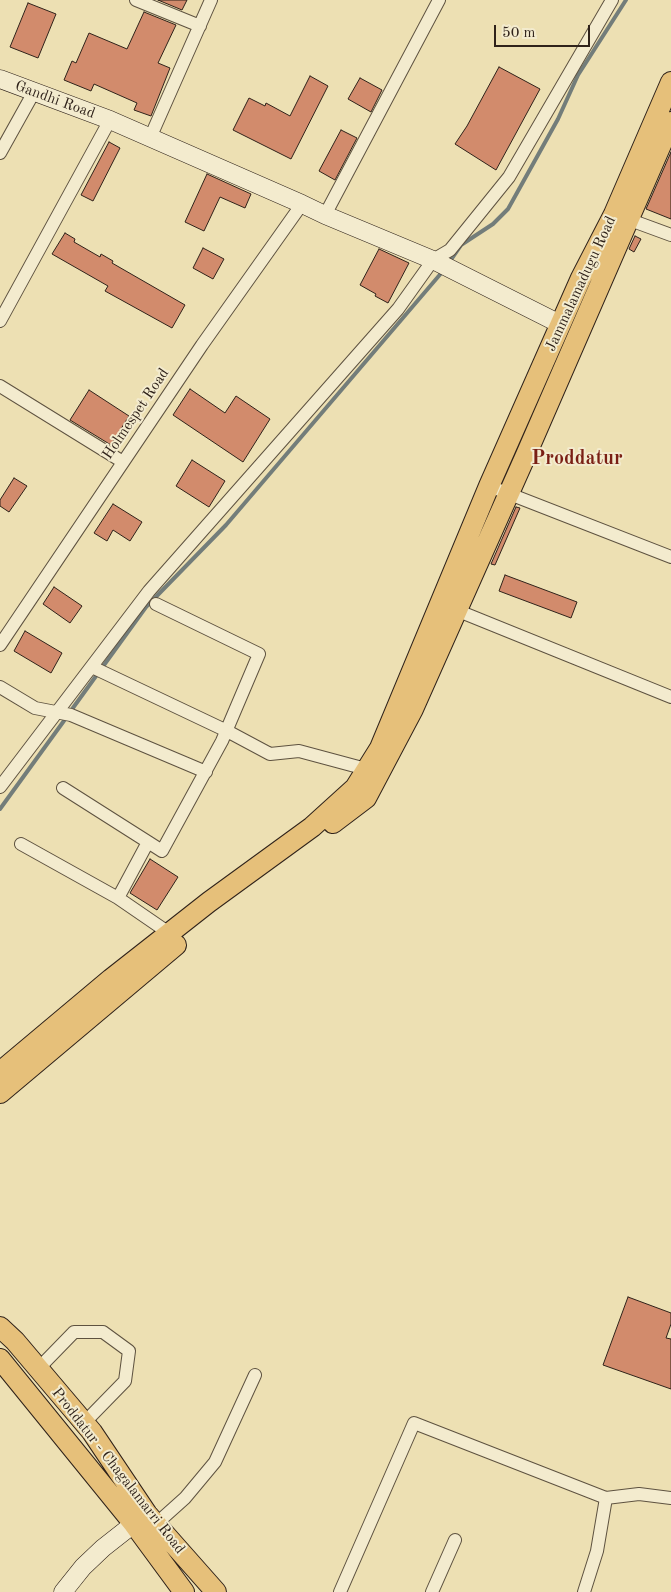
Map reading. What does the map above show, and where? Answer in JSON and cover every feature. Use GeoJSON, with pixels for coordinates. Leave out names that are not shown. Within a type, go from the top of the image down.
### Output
{"type":"FeatureCollection","features":[{"type":"Feature","properties":{"kind":"main road","name":"Gandhi Road"},"geometry":{"type":"LineString","coordinates":[[0,79],[110,120],[325,215],[433,260],[560,324]]}},
{"type":"Feature","properties":{"kind":"main road","name":"Jammalamadugu Road"},"geometry":{"type":"LineString","coordinates":[[449,608],[489,486],[581,278],[621,217],[671,83]]}},
{"type":"Feature","properties":{"kind":"main road"},"geometry":{"type":"LineString","coordinates":[[0,1072],[169,933],[312,828],[355,788],[380,748],[449,608],[509,494],[621,217],[671,122]]}},
{"type":"Feature","properties":{"kind":"main road"},"geometry":{"type":"LineString","coordinates":[[0,1093],[160,958],[366,798],[413,709],[449,608]]}},
{"type":"Feature","properties":{"kind":"main road","name":"Proddatur - Chagalamarri Road"},"geometry":{"type":"LineString","coordinates":[[0,1328],[15,1341],[84,1423],[146,1521],[216,1592]]}},
{"type":"Feature","properties":{"kind":"main road"},"geometry":{"type":"LineString","coordinates":[[0,1359],[15,1378],[146,1521],[184,1592]]}},
{"type":"Feature","properties":{"kind":"main road"},"geometry":{"type":"LineString","coordinates":[[15,1378],[36,1366]]}},
{"type":"Feature","properties":{"kind":"main road"},"geometry":{"type":"LineString","coordinates":[[63,1592],[83,1567],[103,1548],[146,1521]]}},
{"type":"Feature","properties":{"kind":"street"},"geometry":{"type":"LineString","coordinates":[[136,0],[200,26]]}},
{"type":"Feature","properties":{"kind":"street"},"geometry":{"type":"LineString","coordinates":[[150,138],[211,0]]}},
{"type":"Feature","properties":{"kind":"street"},"geometry":{"type":"LineString","coordinates":[[325,215],[439,0]]}},
{"type":"Feature","properties":{"kind":"street"},"geometry":{"type":"LineString","coordinates":[[0,787],[149,592],[398,309],[433,260],[450,250],[509,178],[612,0]]}},
{"type":"Feature","properties":{"kind":"street"},"geometry":{"type":"LineString","coordinates":[[0,152],[34,92]]}},
{"type":"Feature","properties":{"kind":"street"},"geometry":{"type":"LineString","coordinates":[[0,321],[110,120]]}},
{"type":"Feature","properties":{"kind":"street","name":"Holmespet Road"},"geometry":{"type":"LineString","coordinates":[[0,645],[197,353],[302,204]]}},
{"type":"Feature","properties":{"kind":"street"},"geometry":{"type":"LineString","coordinates":[[621,217],[671,235]]}},
{"type":"Feature","properties":{"kind":"street"},"geometry":{"type":"LineString","coordinates":[[0,386],[123,462]]}},
{"type":"Feature","properties":{"kind":"street"},"geometry":{"type":"LineString","coordinates":[[489,486],[671,557]]}},
{"type":"Feature","properties":{"kind":"street"},"geometry":{"type":"LineString","coordinates":[[63,788],[162,851],[227,731],[259,654],[156,604]]}},
{"type":"Feature","properties":{"kind":"street"},"geometry":{"type":"LineString","coordinates":[[449,608],[671,697]]}},
{"type":"Feature","properties":{"kind":"street"},"geometry":{"type":"LineString","coordinates":[[92,667],[227,731],[270,754],[299,751],[366,770]]}},
{"type":"Feature","properties":{"kind":"street"},"geometry":{"type":"LineString","coordinates":[[0,687],[35,708],[71,715],[206,772]]}},
{"type":"Feature","properties":{"kind":"street"},"geometry":{"type":"LineString","coordinates":[[118,898],[148,842]]}},
{"type":"Feature","properties":{"kind":"street"},"geometry":{"type":"LineString","coordinates":[[21,844],[118,898],[169,933]]}},
{"type":"Feature","properties":{"kind":"street"},"geometry":{"type":"LineString","coordinates":[[36,1366],[74,1332],[103,1332],[129,1351],[125,1381],[84,1423]]}},
{"type":"Feature","properties":{"kind":"street"},"geometry":{"type":"LineString","coordinates":[[146,1521],[185,1498],[215,1462],[255,1375]]}},
{"type":"Feature","properties":{"kind":"street"},"geometry":{"type":"LineString","coordinates":[[340,1592],[414,1423],[606,1498],[638,1494],[671,1498]]}},
{"type":"Feature","properties":{"kind":"street"},"geometry":{"type":"LineString","coordinates":[[584,1592],[597,1551],[606,1498]]}},
{"type":"Feature","properties":{"kind":"street"},"geometry":{"type":"LineString","coordinates":[[432,1592],[455,1540]]}},
{"type":"Feature","properties":{"kind":"building"},"geometry":{"type":"Polygon","coordinates":[[[158,0],[187,0],[182,10],[158,0]]]}},
{"type":"Feature","properties":{"kind":"building"},"geometry":{"type":"Polygon","coordinates":[[[28,3],[56,14],[38,58],[10,47],[28,3]]]}},
{"type":"Feature","properties":{"kind":"building"},"geometry":{"type":"Polygon","coordinates":[[[144,12],[176,25],[158,63],[170,68],[151,116],[134,110],[137,103],[94,84],[91,91],[64,80],[72,61],[76,63],[89,33],[127,49],[144,12]]]}},
{"type":"Feature","properties":{"kind":"building"},"geometry":{"type":"Polygon","coordinates":[[[499,67],[540,89],[496,170],[455,144],[499,67]]]}},
{"type":"Feature","properties":{"kind":"building"},"geometry":{"type":"Polygon","coordinates":[[[310,76],[328,86],[291,159],[233,130],[249,98],[265,106],[266,103],[290,116],[310,76]]]}},
{"type":"Feature","properties":{"kind":"building"},"geometry":{"type":"Polygon","coordinates":[[[360,78],[382,90],[371,112],[348,99],[360,78]]]}},
{"type":"Feature","properties":{"kind":"building"},"geometry":{"type":"Polygon","coordinates":[[[341,130],[357,138],[335,180],[319,171],[341,130]]]}},
{"type":"Feature","properties":{"kind":"building"},"geometry":{"type":"Polygon","coordinates":[[[109,142],[120,148],[93,201],[81,195],[109,142]]]}},
{"type":"Feature","properties":{"kind":"building"},"geometry":{"type":"Polygon","coordinates":[[[671,152],[671,219],[646,209],[671,152]]]}},
{"type":"Feature","properties":{"kind":"building"},"geometry":{"type":"Polygon","coordinates":[[[207,174],[251,194],[245,208],[220,197],[204,231],[185,222],[207,174]]]}},
{"type":"Feature","properties":{"kind":"building"},"geometry":{"type":"Polygon","coordinates":[[[65,233],[75,239],[74,242],[100,257],[101,254],[113,261],[112,263],[185,305],[172,328],[105,291],[108,286],[52,254],[65,233]]]}},
{"type":"Feature","properties":{"kind":"building"},"geometry":{"type":"Polygon","coordinates":[[[635,236],[641,239],[634,252],[629,249],[635,236]]]}},
{"type":"Feature","properties":{"kind":"building"},"geometry":{"type":"Polygon","coordinates":[[[203,248],[224,259],[213,279],[193,268],[203,248]]]}},
{"type":"Feature","properties":{"kind":"building"},"geometry":{"type":"Polygon","coordinates":[[[379,249],[409,263],[388,303],[360,285],[379,249]]]}},
{"type":"Feature","properties":{"kind":"building"},"geometry":{"type":"Polygon","coordinates":[[[190,389],[225,413],[236,396],[270,419],[243,462],[173,415],[190,389]]]}},
{"type":"Feature","properties":{"kind":"building"},"geometry":{"type":"Polygon","coordinates":[[[89,390],[129,416],[111,445],[70,420],[89,390]]]}},
{"type":"Feature","properties":{"kind":"building"},"geometry":{"type":"Polygon","coordinates":[[[192,460],[225,481],[209,507],[176,486],[192,460]]]}},
{"type":"Feature","properties":{"kind":"building"},"geometry":{"type":"Polygon","coordinates":[[[14,478],[27,486],[9,512],[0,506],[0,500],[14,478]]]}},
{"type":"Feature","properties":{"kind":"building"},"geometry":{"type":"Polygon","coordinates":[[[113,504],[142,522],[130,541],[113,530],[107,541],[94,533],[113,504]]]}},
{"type":"Feature","properties":{"kind":"building"},"geometry":{"type":"Polygon","coordinates":[[[516,507],[520,508],[495,565],[491,564],[516,507]]]}},
{"type":"Feature","properties":{"kind":"building"},"geometry":{"type":"Polygon","coordinates":[[[505,575],[577,602],[571,618],[499,591],[505,575]]]}},
{"type":"Feature","properties":{"kind":"building"},"geometry":{"type":"Polygon","coordinates":[[[54,587],[82,606],[70,623],[43,604],[54,587]]]}},
{"type":"Feature","properties":{"kind":"building"},"geometry":{"type":"Polygon","coordinates":[[[25,631],[62,653],[51,673],[14,651],[25,631]]]}},
{"type":"Feature","properties":{"kind":"building"},"geometry":{"type":"Polygon","coordinates":[[[150,859],[178,877],[157,910],[130,893],[150,859]]]}},
{"type":"Feature","properties":{"kind":"building"},"geometry":{"type":"Polygon","coordinates":[[[628,1297],[671,1313],[671,1324],[666,1338],[671,1339],[671,1389],[603,1365],[628,1297]]]}},
{"type":"Feature","properties":{"kind":"waterway"},"geometry":{"type":"LineString","coordinates":[[448,264],[461,245],[493,224],[508,209],[558,119],[578,75],[626,0]]}},
{"type":"Feature","properties":{"kind":"waterway"},"geometry":{"type":"LineString","coordinates":[[70,712],[146,607],[226,525],[443,271]]}},
{"type":"Feature","properties":{"kind":"waterway"},"geometry":{"type":"LineString","coordinates":[[0,809],[66,718]]}},
{"type":"Feature","properties":{"kind":"district","name":"Proddatur"},"geometry":{"type":"Point","coordinates":[577,459]}}]}
